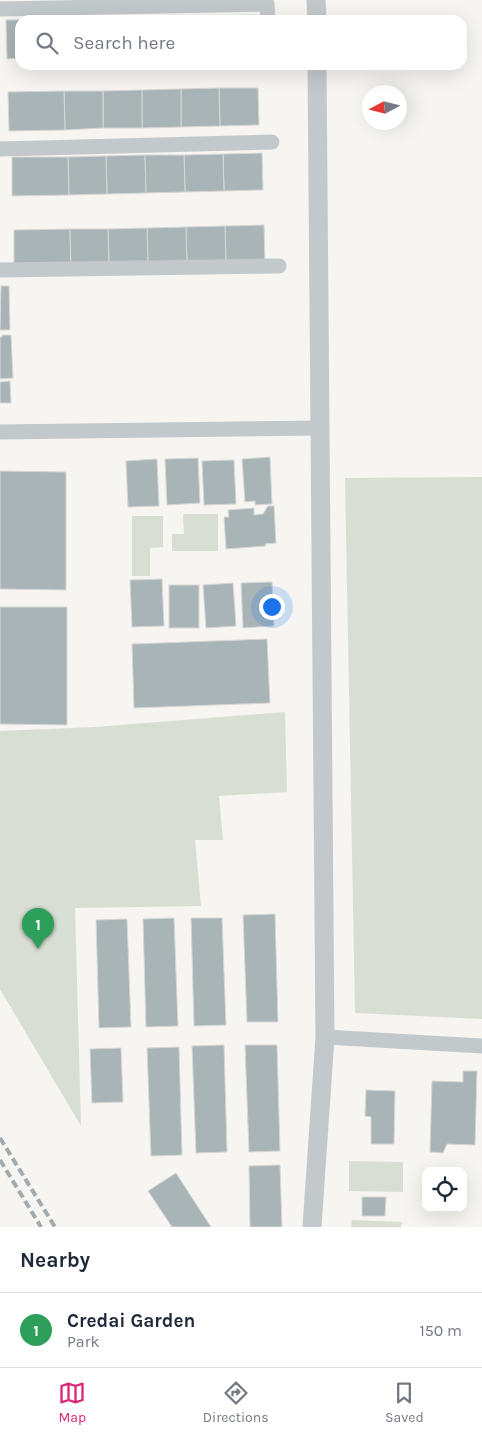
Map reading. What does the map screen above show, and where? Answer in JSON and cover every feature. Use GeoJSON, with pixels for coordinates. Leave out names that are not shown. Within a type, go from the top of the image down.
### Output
{"type":"FeatureCollection","features":[{"type":"Feature","properties":{"kind":"street"},"geometry":{"type":"LineString","coordinates":[[316,0],[317,15]]}},
{"type":"Feature","properties":{"kind":"street"},"geometry":{"type":"LineString","coordinates":[[0,9],[267,4],[268,15]]}},
{"type":"Feature","properties":{"kind":"street"},"geometry":{"type":"LineString","coordinates":[[312,1227],[325,1037],[317,70]]}},
{"type":"Feature","properties":{"kind":"street"},"geometry":{"type":"LineString","coordinates":[[0,149],[272,142]]}},
{"type":"Feature","properties":{"kind":"street"},"geometry":{"type":"LineString","coordinates":[[0,270],[279,266]]}},
{"type":"Feature","properties":{"kind":"street"},"geometry":{"type":"LineString","coordinates":[[0,432],[320,428]]}},
{"type":"Feature","properties":{"kind":"street"},"geometry":{"type":"LineString","coordinates":[[325,1037],[482,1046]]}},
{"type":"Feature","properties":{"kind":"shaded area"},"geometry":{"type":"Polygon","coordinates":[[[482,477],[482,1019],[355,1013],[345,478],[482,477]]]}},
{"type":"Feature","properties":{"kind":"shaded area"},"geometry":{"type":"Polygon","coordinates":[[[183,514],[218,514],[218,551],[172,551],[172,534],[184,534],[183,514]]]}},
{"type":"Feature","properties":{"kind":"shaded area"},"geometry":{"type":"Polygon","coordinates":[[[132,516],[163,516],[163,547],[150,548],[150,576],[132,576],[132,516]]]}},
{"type":"Feature","properties":{"kind":"shaded area"},"geometry":{"type":"Polygon","coordinates":[[[285,712],[287,792],[219,796],[223,840],[195,840],[201,906],[75,908],[81,1126],[0,989],[0,731],[95,727],[285,712]]]}},
{"type":"Feature","properties":{"kind":"shaded area"},"geometry":{"type":"Polygon","coordinates":[[[349,1161],[403,1162],[403,1192],[349,1191],[349,1161]]]}},
{"type":"Feature","properties":{"kind":"shaded area"},"geometry":{"type":"Polygon","coordinates":[[[352,1220],[402,1222],[401,1227],[351,1227],[352,1220]]]}},
{"type":"Feature","properties":{"kind":"building"},"geometry":{"type":"Polygon","coordinates":[[[6,20],[15,20],[15,58],[7,59],[6,20]]]}},
{"type":"Feature","properties":{"kind":"building"},"geometry":{"type":"Polygon","coordinates":[[[219,88],[258,88],[259,125],[220,126],[219,88]]]}},
{"type":"Feature","properties":{"kind":"building"},"geometry":{"type":"Polygon","coordinates":[[[219,88],[220,126],[181,127],[181,89],[219,88]]]}},
{"type":"Feature","properties":{"kind":"building"},"geometry":{"type":"Polygon","coordinates":[[[181,89],[181,127],[142,128],[142,90],[181,89]]]}},
{"type":"Feature","properties":{"kind":"building"},"geometry":{"type":"Polygon","coordinates":[[[142,90],[142,128],[103,128],[103,91],[142,90]]]}},
{"type":"Feature","properties":{"kind":"building"},"geometry":{"type":"Polygon","coordinates":[[[64,91],[103,91],[103,128],[65,130],[64,91]]]}},
{"type":"Feature","properties":{"kind":"building"},"geometry":{"type":"Polygon","coordinates":[[[64,91],[65,130],[9,131],[8,92],[64,91]]]}},
{"type":"Feature","properties":{"kind":"building"},"geometry":{"type":"Polygon","coordinates":[[[262,153],[263,190],[224,191],[223,154],[262,153]]]}},
{"type":"Feature","properties":{"kind":"building"},"geometry":{"type":"Polygon","coordinates":[[[223,154],[224,191],[185,192],[184,155],[223,154]]]}},
{"type":"Feature","properties":{"kind":"building"},"geometry":{"type":"Polygon","coordinates":[[[145,155],[146,193],[107,194],[106,156],[145,155]]]}},
{"type":"Feature","properties":{"kind":"building"},"geometry":{"type":"Polygon","coordinates":[[[145,155],[184,155],[185,192],[146,193],[145,155]]]}},
{"type":"Feature","properties":{"kind":"building"},"geometry":{"type":"Polygon","coordinates":[[[106,156],[107,194],[69,195],[68,157],[106,156]]]}},
{"type":"Feature","properties":{"kind":"building"},"geometry":{"type":"Polygon","coordinates":[[[12,157],[68,157],[69,195],[12,196],[12,157]]]}},
{"type":"Feature","properties":{"kind":"building"},"geometry":{"type":"Polygon","coordinates":[[[264,225],[265,263],[226,264],[225,226],[264,225]]]}},
{"type":"Feature","properties":{"kind":"building"},"geometry":{"type":"Polygon","coordinates":[[[225,226],[226,264],[187,264],[186,227],[225,226]]]}},
{"type":"Feature","properties":{"kind":"building"},"geometry":{"type":"Polygon","coordinates":[[[186,227],[187,264],[148,265],[147,228],[186,227]]]}},
{"type":"Feature","properties":{"kind":"building"},"geometry":{"type":"Polygon","coordinates":[[[147,228],[148,265],[109,266],[108,229],[147,228]]]}},
{"type":"Feature","properties":{"kind":"building"},"geometry":{"type":"Polygon","coordinates":[[[70,229],[71,268],[14,269],[14,230],[70,229]]]}},
{"type":"Feature","properties":{"kind":"building"},"geometry":{"type":"Polygon","coordinates":[[[70,229],[108,229],[109,266],[71,268],[70,229]]]}},
{"type":"Feature","properties":{"kind":"building"},"geometry":{"type":"Polygon","coordinates":[[[1,286],[9,286],[10,330],[0,330],[1,286]]]}},
{"type":"Feature","properties":{"kind":"building"},"geometry":{"type":"Polygon","coordinates":[[[2,335],[11,335],[13,378],[0,379],[0,337],[2,335]]]}},
{"type":"Feature","properties":{"kind":"building"},"geometry":{"type":"Polygon","coordinates":[[[10,381],[11,403],[0,403],[0,382],[10,381]]]}},
{"type":"Feature","properties":{"kind":"building"},"geometry":{"type":"Polygon","coordinates":[[[270,457],[272,504],[255,505],[255,501],[245,502],[242,459],[270,457]]]}},
{"type":"Feature","properties":{"kind":"building"},"geometry":{"type":"Polygon","coordinates":[[[198,458],[200,503],[167,505],[165,459],[198,458]]]}},
{"type":"Feature","properties":{"kind":"building"},"geometry":{"type":"Polygon","coordinates":[[[157,459],[159,506],[128,507],[126,461],[157,459]]]}},
{"type":"Feature","properties":{"kind":"building"},"geometry":{"type":"Polygon","coordinates":[[[234,460],[236,504],[204,505],[202,461],[234,460]]]}},
{"type":"Feature","properties":{"kind":"building"},"geometry":{"type":"Polygon","coordinates":[[[0,471],[66,472],[66,590],[0,589],[0,471]]]}},
{"type":"Feature","properties":{"kind":"building"},"geometry":{"type":"Polygon","coordinates":[[[268,506],[274,506],[276,543],[265,544],[266,546],[226,549],[224,517],[229,517],[228,510],[254,508],[254,515],[263,514],[268,506]]]}},
{"type":"Feature","properties":{"kind":"building"},"geometry":{"type":"Polygon","coordinates":[[[162,579],[164,626],[132,627],[130,580],[162,579]]]}},
{"type":"Feature","properties":{"kind":"building"},"geometry":{"type":"Polygon","coordinates":[[[272,582],[274,626],[243,628],[241,583],[272,582]]]}},
{"type":"Feature","properties":{"kind":"building"},"geometry":{"type":"Polygon","coordinates":[[[233,583],[236,626],[206,628],[203,585],[233,583]]]}},
{"type":"Feature","properties":{"kind":"building"},"geometry":{"type":"Polygon","coordinates":[[[169,585],[199,585],[199,628],[169,628],[169,585]]]}},
{"type":"Feature","properties":{"kind":"building"},"geometry":{"type":"Polygon","coordinates":[[[0,607],[67,607],[67,725],[0,724],[0,607]]]}},
{"type":"Feature","properties":{"kind":"building"},"geometry":{"type":"Polygon","coordinates":[[[267,639],[270,703],[134,708],[132,644],[267,639]]]}},
{"type":"Feature","properties":{"kind":"building"},"geometry":{"type":"Polygon","coordinates":[[[275,914],[278,1022],[247,1022],[243,915],[275,914]]]}},
{"type":"Feature","properties":{"kind":"building"},"geometry":{"type":"Polygon","coordinates":[[[174,918],[178,1026],[146,1027],[143,919],[174,918]]]}},
{"type":"Feature","properties":{"kind":"building"},"geometry":{"type":"Polygon","coordinates":[[[191,918],[222,918],[226,1025],[194,1026],[191,918]]]}},
{"type":"Feature","properties":{"kind":"building"},"geometry":{"type":"Polygon","coordinates":[[[127,919],[131,1027],[99,1028],[96,920],[127,919]]]}},
{"type":"Feature","properties":{"kind":"building"},"geometry":{"type":"Polygon","coordinates":[[[224,1045],[227,1152],[196,1153],[192,1046],[224,1045]]]}},
{"type":"Feature","properties":{"kind":"building"},"geometry":{"type":"Polygon","coordinates":[[[245,1045],[277,1045],[280,1151],[249,1152],[245,1045]]]}},
{"type":"Feature","properties":{"kind":"building"},"geometry":{"type":"Polygon","coordinates":[[[179,1047],[182,1155],[151,1156],[147,1048],[179,1047]]]}},
{"type":"Feature","properties":{"kind":"building"},"geometry":{"type":"Polygon","coordinates":[[[121,1048],[123,1102],[92,1103],[90,1049],[121,1048]]]}},
{"type":"Feature","properties":{"kind":"building"},"geometry":{"type":"Polygon","coordinates":[[[463,1071],[477,1071],[475,1145],[447,1144],[443,1153],[430,1152],[432,1081],[463,1082],[463,1071]]]}},
{"type":"Feature","properties":{"kind":"building"},"geometry":{"type":"Polygon","coordinates":[[[366,1090],[395,1091],[394,1144],[371,1144],[371,1117],[365,1116],[366,1090]]]}},
{"type":"Feature","properties":{"kind":"building"},"geometry":{"type":"Polygon","coordinates":[[[280,1165],[282,1227],[250,1227],[249,1166],[280,1165]]]}},
{"type":"Feature","properties":{"kind":"building"},"geometry":{"type":"Polygon","coordinates":[[[176,1173],[211,1227],[172,1227],[148,1191],[176,1173]]]}},
{"type":"Feature","properties":{"kind":"building"},"geometry":{"type":"Polygon","coordinates":[[[362,1197],[386,1197],[385,1216],[362,1216],[362,1197]]]}},
{"type":"Feature","properties":{"kind":"railway"},"geometry":{"type":"LineString","coordinates":[[0,1138],[55,1227]]}},
{"type":"Feature","properties":{"kind":"railway"},"geometry":{"type":"LineString","coordinates":[[0,1160],[41,1227]]}},
{"type":"Feature","properties":{"kind":"place","name":"Credai Garden"},"geometry":{"type":"Point","coordinates":[38,949]}}]}
